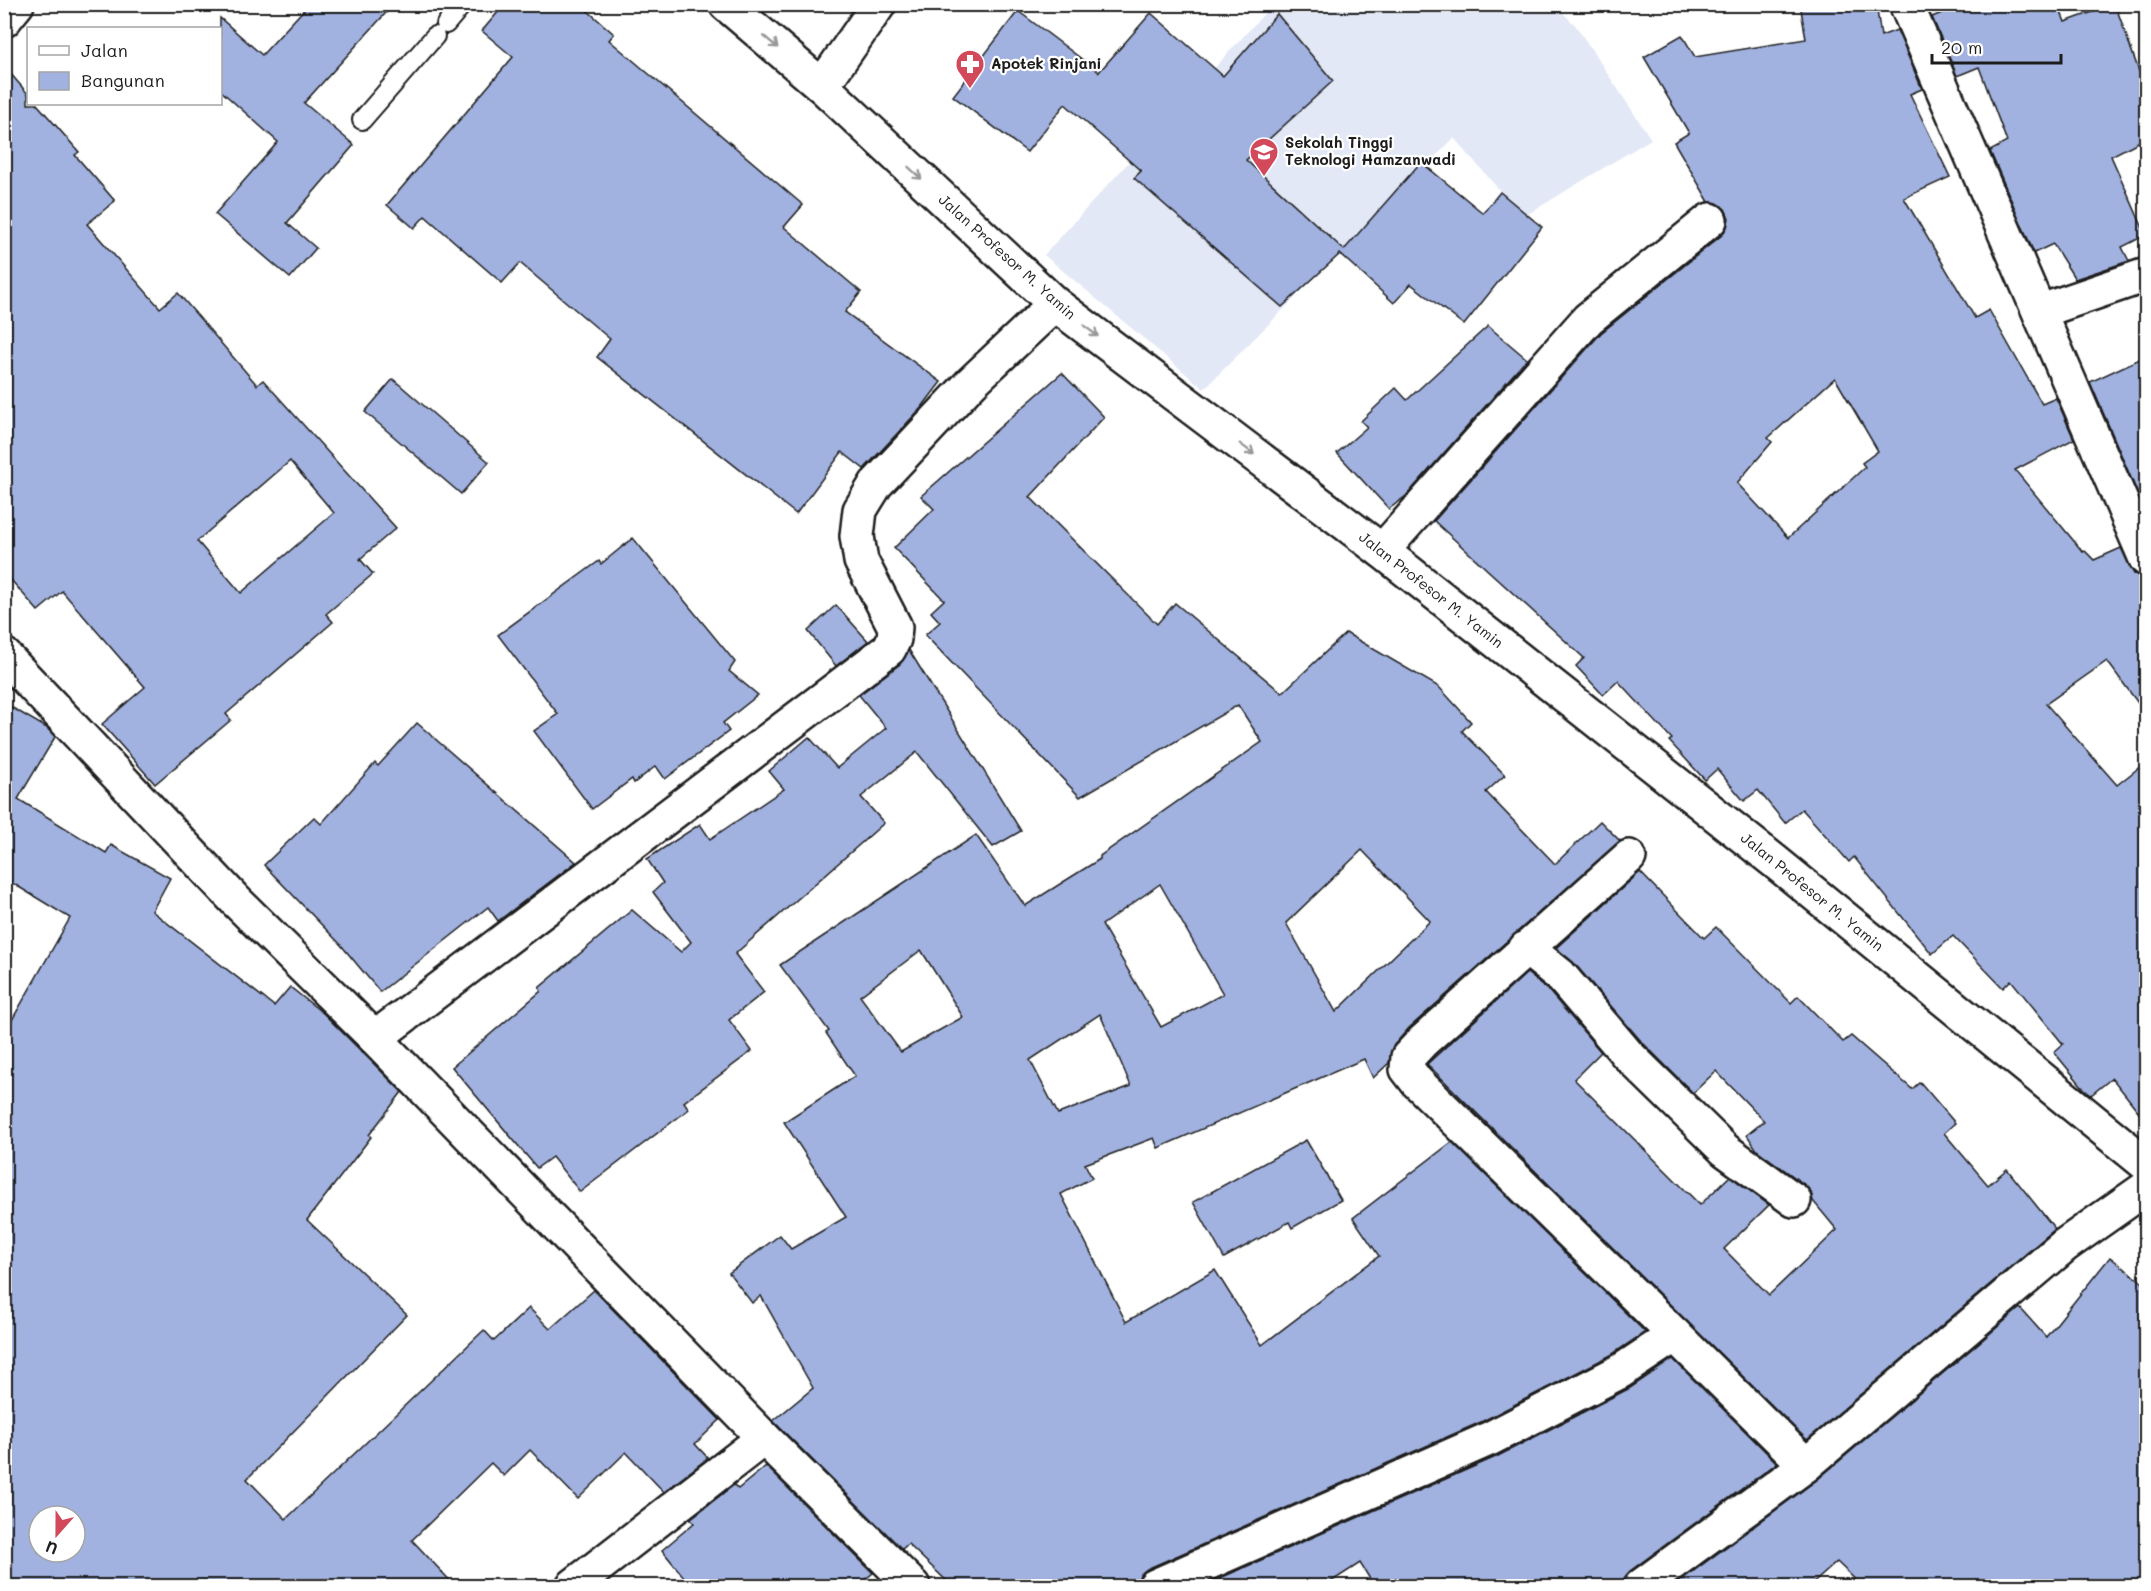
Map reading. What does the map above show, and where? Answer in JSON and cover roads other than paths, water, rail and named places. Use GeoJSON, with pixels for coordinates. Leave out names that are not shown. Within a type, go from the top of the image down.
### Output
{"type":"FeatureCollection","features":[{"type":"Feature","properties":{"kind":"street"},"geometry":{"type":"LineString","coordinates":[[4,20],[17,4]]}},
{"type":"Feature","properties":{"kind":"street","name":"Jalan Profesor M. Yamin"},"geometry":{"type":"LineString","coordinates":[[726,4],[822,86],[1055,304],[1382,551],[1773,860],[2146,1164]]}},
{"type":"Feature","properties":{"kind":"street"},"geometry":{"type":"LineString","coordinates":[[822,86],[879,4]]}},
{"type":"Feature","properties":{"kind":"street"},"geometry":{"type":"LineString","coordinates":[[1906,4],[2146,559]]}},
{"type":"Feature","properties":{"kind":"street"},"geometry":{"type":"LineString","coordinates":[[1382,551],[1588,319],[1710,220]]}},
{"type":"Feature","properties":{"kind":"street"},"geometry":{"type":"LineString","coordinates":[[2040,311],[2146,274]]}},
{"type":"Feature","properties":{"kind":"street"},"geometry":{"type":"LineString","coordinates":[[375,1038],[889,649],[894,639],[895,627],[861,561],[857,536],[860,510],[876,484],[972,382],[1055,304]]}},
{"type":"Feature","properties":{"kind":"street"},"geometry":{"type":"LineString","coordinates":[[4,655],[236,901],[375,1038],[764,1438],[913,1587]]}},
{"type":"Feature","properties":{"kind":"street"},"geometry":{"type":"LineString","coordinates":[[1629,857],[1422,1042],[1408,1057],[1407,1069],[1417,1082],[1806,1465]]}},
{"type":"Feature","properties":{"kind":"street"},"geometry":{"type":"LineString","coordinates":[[1526,948],[1560,975],[1627,1054],[1725,1150],[1794,1200]]}},
{"type":"Feature","properties":{"kind":"street"},"geometry":{"type":"LineString","coordinates":[[1641,1587],[1806,1465],[2065,1245],[2146,1188]]}},
{"type":"Feature","properties":{"kind":"street"},"geometry":{"type":"LineString","coordinates":[[1155,1587],[1489,1439],[1621,1371],[1675,1335]]}},
{"type":"Feature","properties":{"kind":"street"},"geometry":{"type":"LineString","coordinates":[[573,1587],[764,1438]]}},
{"type":"Feature","properties":{"kind":"lane"},"geometry":{"type":"LineString","coordinates":[[362,120],[463,4]]}},
{"type":"Feature","properties":{"kind":"place","name":"Apotek Rinjani"},"geometry":{"type":"Point","coordinates":[970,90]}},
{"type":"Feature","properties":{"kind":"place","name":"Sekolah Tinggi Teknologi Hamzanwadi"},"geometry":{"type":"Point","coordinates":[1264,178]}}]}
